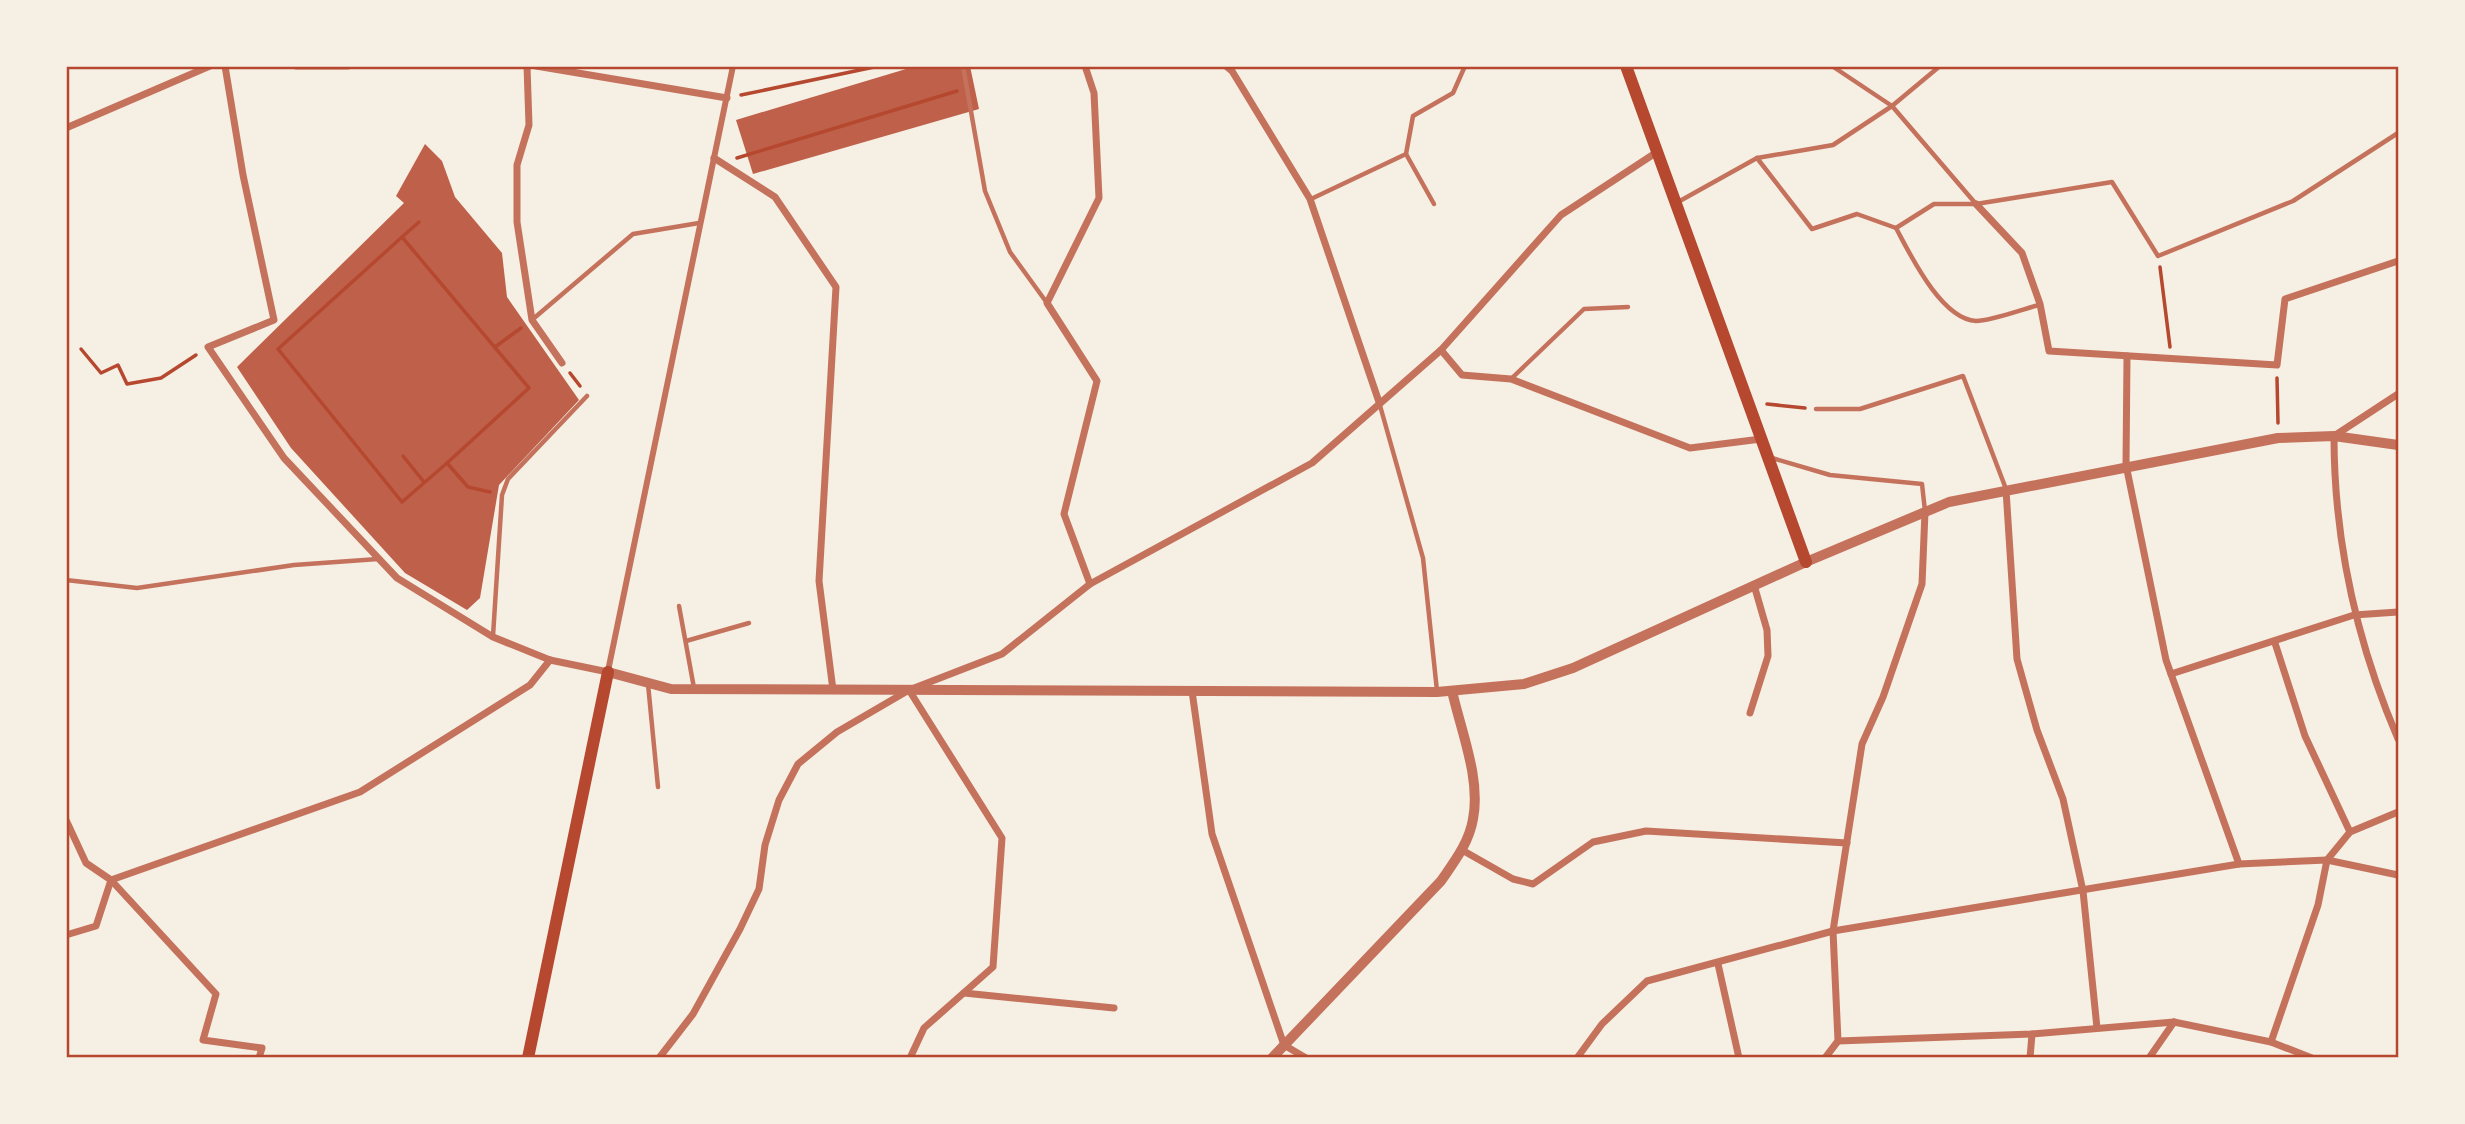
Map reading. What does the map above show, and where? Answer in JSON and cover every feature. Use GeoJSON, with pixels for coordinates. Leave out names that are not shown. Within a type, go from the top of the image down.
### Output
{"type":"FeatureCollection","features":[{"type":"Feature","properties":{"kind":"main road"},"geometry":{"type":"LineString","coordinates":[[1626,66],[1805,562]]}},
{"type":"Feature","properties":{"kind":"main road"},"geometry":{"type":"LineString","coordinates":[[528,1058],[608,672]]}},
{"type":"Feature","properties":{"kind":"street"},"geometry":{"type":"LineString","coordinates":[[66,128],[210,66]]}},
{"type":"Feature","properties":{"kind":"street"},"geometry":{"type":"LineString","coordinates":[[225,66],[240,162],[274,320],[208,348],[285,458],[397,578],[493,637],[550,660],[671,689],[1437,692],[1524,684],[1573,668],[1805,562],[1949,502],[2126,465],[2278,438],[2334,436],[2399,445]]}},
{"type":"Feature","properties":{"kind":"street"},"geometry":{"type":"LineString","coordinates":[[296,66],[348,66]]}},
{"type":"Feature","properties":{"kind":"street"},"geometry":{"type":"LineString","coordinates":[[527,66],[529,125],[517,165],[517,222],[531,320],[562,363]]}},
{"type":"Feature","properties":{"kind":"street"},"geometry":{"type":"LineString","coordinates":[[536,66],[727,98]]}},
{"type":"Feature","properties":{"kind":"street"},"geometry":{"type":"LineString","coordinates":[[608,672],[733,66]]}},
{"type":"Feature","properties":{"kind":"street"},"geometry":{"type":"LineString","coordinates":[[1086,66],[1094,93],[1099,198],[1047,303],[1097,381],[1064,514],[1090,584]]}},
{"type":"Feature","properties":{"kind":"street"},"geometry":{"type":"LineString","coordinates":[[1226,66],[1310,199],[1379,402]]}},
{"type":"Feature","properties":{"kind":"street"},"geometry":{"type":"LineString","coordinates":[[659,1058],[693,1014],[759,889],[765,845],[779,800],[798,764],[837,733],[909,690],[1002,653],[1090,584],[1312,463],[1441,350],[1560,215],[1657,152]]}},
{"type":"Feature","properties":{"kind":"street"},"geometry":{"type":"LineString","coordinates":[[714,158],[775,197],[836,287],[819,581],[833,690]]}},
{"type":"Feature","properties":{"kind":"street"},"geometry":{"type":"LineString","coordinates":[[1976,204],[2022,253],[2040,304],[2049,351],[2277,365],[2285,299],[2399,261]]}},
{"type":"Feature","properties":{"kind":"street"},"geometry":{"type":"LineString","coordinates":[[1441,350],[1462,375],[1511,379],[1690,448],[1761,439]]}},
{"type":"Feature","properties":{"kind":"street"},"geometry":{"type":"LineString","coordinates":[[2127,356],[2126,465],[2171,674],[2239,864]]}},
{"type":"Feature","properties":{"kind":"street"},"geometry":{"type":"LineString","coordinates":[[2334,436],[2399,394]]}},
{"type":"Feature","properties":{"kind":"street"},"geometry":{"type":"LineString","coordinates":[[2334,436],[2334,484],[2354,615],[2375,684],[2399,739]]}},
{"type":"Feature","properties":{"kind":"street"},"geometry":{"type":"LineString","coordinates":[[2006,490],[2017,659],[2036,730],[2063,799],[2083,891],[2097,1028]]}},
{"type":"Feature","properties":{"kind":"street"},"geometry":{"type":"LineString","coordinates":[[1825,1058],[1838,1041],[1833,931],[1862,744],[1883,696],[1922,584],[1926,512]]}},
{"type":"Feature","properties":{"kind":"street"},"geometry":{"type":"LineString","coordinates":[[1750,713],[1768,656],[1767,630],[1754,585]]}},
{"type":"Feature","properties":{"kind":"street"},"geometry":{"type":"LineString","coordinates":[[2171,674],[2274,643],[2354,615],[2399,612]]}},
{"type":"Feature","properties":{"kind":"street"},"geometry":{"type":"LineString","coordinates":[[2274,643],[2305,736],[2350,832]]}},
{"type":"Feature","properties":{"kind":"street"},"geometry":{"type":"LineString","coordinates":[[111,880],[360,792],[530,685],[550,660]]}},
{"type":"Feature","properties":{"kind":"street"},"geometry":{"type":"LineString","coordinates":[[909,690],[1002,838],[993,967],[924,1028],[911,1058]]}},
{"type":"Feature","properties":{"kind":"street"},"geometry":{"type":"LineString","coordinates":[[1192,691],[1212,834],[1284,1045],[1306,1058]]}},
{"type":"Feature","properties":{"kind":"street"},"geometry":{"type":"LineString","coordinates":[[1272,1058],[1441,881],[1462,850],[1473,819],[1473,782],[1452,691]]}},
{"type":"Feature","properties":{"kind":"street"},"geometry":{"type":"LineString","coordinates":[[2271,1042],[2318,905],[2327,860],[2350,832],[2399,812]]}},
{"type":"Feature","properties":{"kind":"street"},"geometry":{"type":"LineString","coordinates":[[66,820],[86,863],[111,880],[216,994],[203,1040],[262,1048],[259,1058]]}},
{"type":"Feature","properties":{"kind":"street"},"geometry":{"type":"LineString","coordinates":[[1462,850],[1513,879],[1533,884],[1593,842],[1646,831],[1847,843]]}},
{"type":"Feature","properties":{"kind":"street"},"geometry":{"type":"LineString","coordinates":[[1577,1058],[1602,1024],[1647,981],[1833,931],[2239,864],[2327,860],[2399,875]]}},
{"type":"Feature","properties":{"kind":"street"},"geometry":{"type":"LineString","coordinates":[[66,935],[96,926],[111,880]]}},
{"type":"Feature","properties":{"kind":"street"},"geometry":{"type":"LineString","coordinates":[[1718,964],[1739,1058]]}},
{"type":"Feature","properties":{"kind":"street"},"geometry":{"type":"LineString","coordinates":[[964,993],[1114,1008]]}},
{"type":"Feature","properties":{"kind":"street"},"geometry":{"type":"LineString","coordinates":[[1838,1041],[2032,1034],[2174,1022],[2271,1042],[2312,1058]]}},
{"type":"Feature","properties":{"kind":"street"},"geometry":{"type":"LineString","coordinates":[[2149,1058],[2174,1022]]}},
{"type":"Feature","properties":{"kind":"street"},"geometry":{"type":"LineString","coordinates":[[2030,1058],[2032,1034]]}},
{"type":"Feature","properties":{"kind":"lane"},"geometry":{"type":"LineString","coordinates":[[963,66],[985,191],[1010,252],[1047,303]]}},
{"type":"Feature","properties":{"kind":"lane"},"geometry":{"type":"LineString","coordinates":[[1434,204],[1406,155],[1413,116],[1453,93],[1465,66]]}},
{"type":"Feature","properties":{"kind":"lane"},"geometry":{"type":"LineString","coordinates":[[1832,66],[1892,106],[1976,204]]}},
{"type":"Feature","properties":{"kind":"lane"},"geometry":{"type":"LineString","coordinates":[[1675,204],[1757,158],[1833,145],[1892,106],[1940,66]]}},
{"type":"Feature","properties":{"kind":"lane"},"geometry":{"type":"LineString","coordinates":[[1896,228],[1934,204],[1976,204],[2112,182],[2158,256],[2293,201],[2399,133]]}},
{"type":"Feature","properties":{"kind":"lane"},"geometry":{"type":"LineString","coordinates":[[1310,199],[1406,155]]}},
{"type":"Feature","properties":{"kind":"lane"},"geometry":{"type":"LineString","coordinates":[[1757,158],[1812,229],[1857,214],[1896,228],[1928,285],[1957,314],[1975,321],[2040,304]]}},
{"type":"Feature","properties":{"kind":"lane"},"geometry":{"type":"LineString","coordinates":[[531,320],[633,234],[699,223]]}},
{"type":"Feature","properties":{"kind":"lane"},"geometry":{"type":"LineString","coordinates":[[1511,379],[1584,309],[1629,307]]}},
{"type":"Feature","properties":{"kind":"lane"},"geometry":{"type":"LineString","coordinates":[[1816,409],[1860,409],[1962,376],[2006,490]]}},
{"type":"Feature","properties":{"kind":"lane"},"geometry":{"type":"LineString","coordinates":[[493,637],[502,495],[508,479],[587,396]]}},
{"type":"Feature","properties":{"kind":"lane"},"geometry":{"type":"LineString","coordinates":[[1379,402],[1423,558],[1437,692]]}},
{"type":"Feature","properties":{"kind":"lane"},"geometry":{"type":"LineString","coordinates":[[1767,457],[1830,475],[1922,484],[1926,512]]}},
{"type":"Feature","properties":{"kind":"lane"},"geometry":{"type":"LineString","coordinates":[[66,580],[137,588],[294,565],[381,559]]}},
{"type":"Feature","properties":{"kind":"lane"},"geometry":{"type":"LineString","coordinates":[[679,606],[694,689]]}},
{"type":"Feature","properties":{"kind":"lane"},"geometry":{"type":"LineString","coordinates":[[686,641],[749,623]]}},
{"type":"Feature","properties":{"kind":"lane"},"geometry":{"type":"LineString","coordinates":[[648,683],[658,787]]}},
{"type":"Feature","properties":{"kind":"path"},"geometry":{"type":"LineString","coordinates":[[727,98],[879,66]]}},
{"type":"Feature","properties":{"kind":"path"},"geometry":{"type":"LineString","coordinates":[[714,158],[738,158],[967,88]]}},
{"type":"Feature","properties":{"kind":"path"},"geometry":{"type":"LineString","coordinates":[[402,237],[529,388],[402,502],[278,349],[402,237],[419,222]]}},
{"type":"Feature","properties":{"kind":"path"},"geometry":{"type":"LineString","coordinates":[[2158,256],[2171,359]]}},
{"type":"Feature","properties":{"kind":"path"},"geometry":{"type":"LineString","coordinates":[[495,347],[531,320]]}},
{"type":"Feature","properties":{"kind":"path"},"geometry":{"type":"LineString","coordinates":[[81,349],[100,373],[118,365],[127,384],[161,378],[208,348]]}},
{"type":"Feature","properties":{"kind":"path"},"geometry":{"type":"LineString","coordinates":[[562,363],[587,396]]}},
{"type":"Feature","properties":{"kind":"path"},"geometry":{"type":"LineString","coordinates":[[2277,365],[2278,438]]}},
{"type":"Feature","properties":{"kind":"path"},"geometry":{"type":"LineString","coordinates":[[1747,402],[1816,409]]}},
{"type":"Feature","properties":{"kind":"path"},"geometry":{"type":"LineString","coordinates":[[403,456],[424,482]]}},
{"type":"Feature","properties":{"kind":"path"},"geometry":{"type":"LineString","coordinates":[[447,463],[468,487],[502,495]]}},
{"type":"Feature","properties":{"kind":"building"},"geometry":{"type":"Polygon","coordinates":[[[916,66],[970,66],[979,109],[753,174],[736,120],[916,66]]]}},
{"type":"Feature","properties":{"kind":"building"},"geometry":{"type":"Polygon","coordinates":[[[425,144],[442,161],[455,197],[502,253],[507,297],[579,400],[499,485],[480,598],[467,610],[405,573],[291,448],[237,367],[404,203],[396,196],[425,144]]]}}]}
